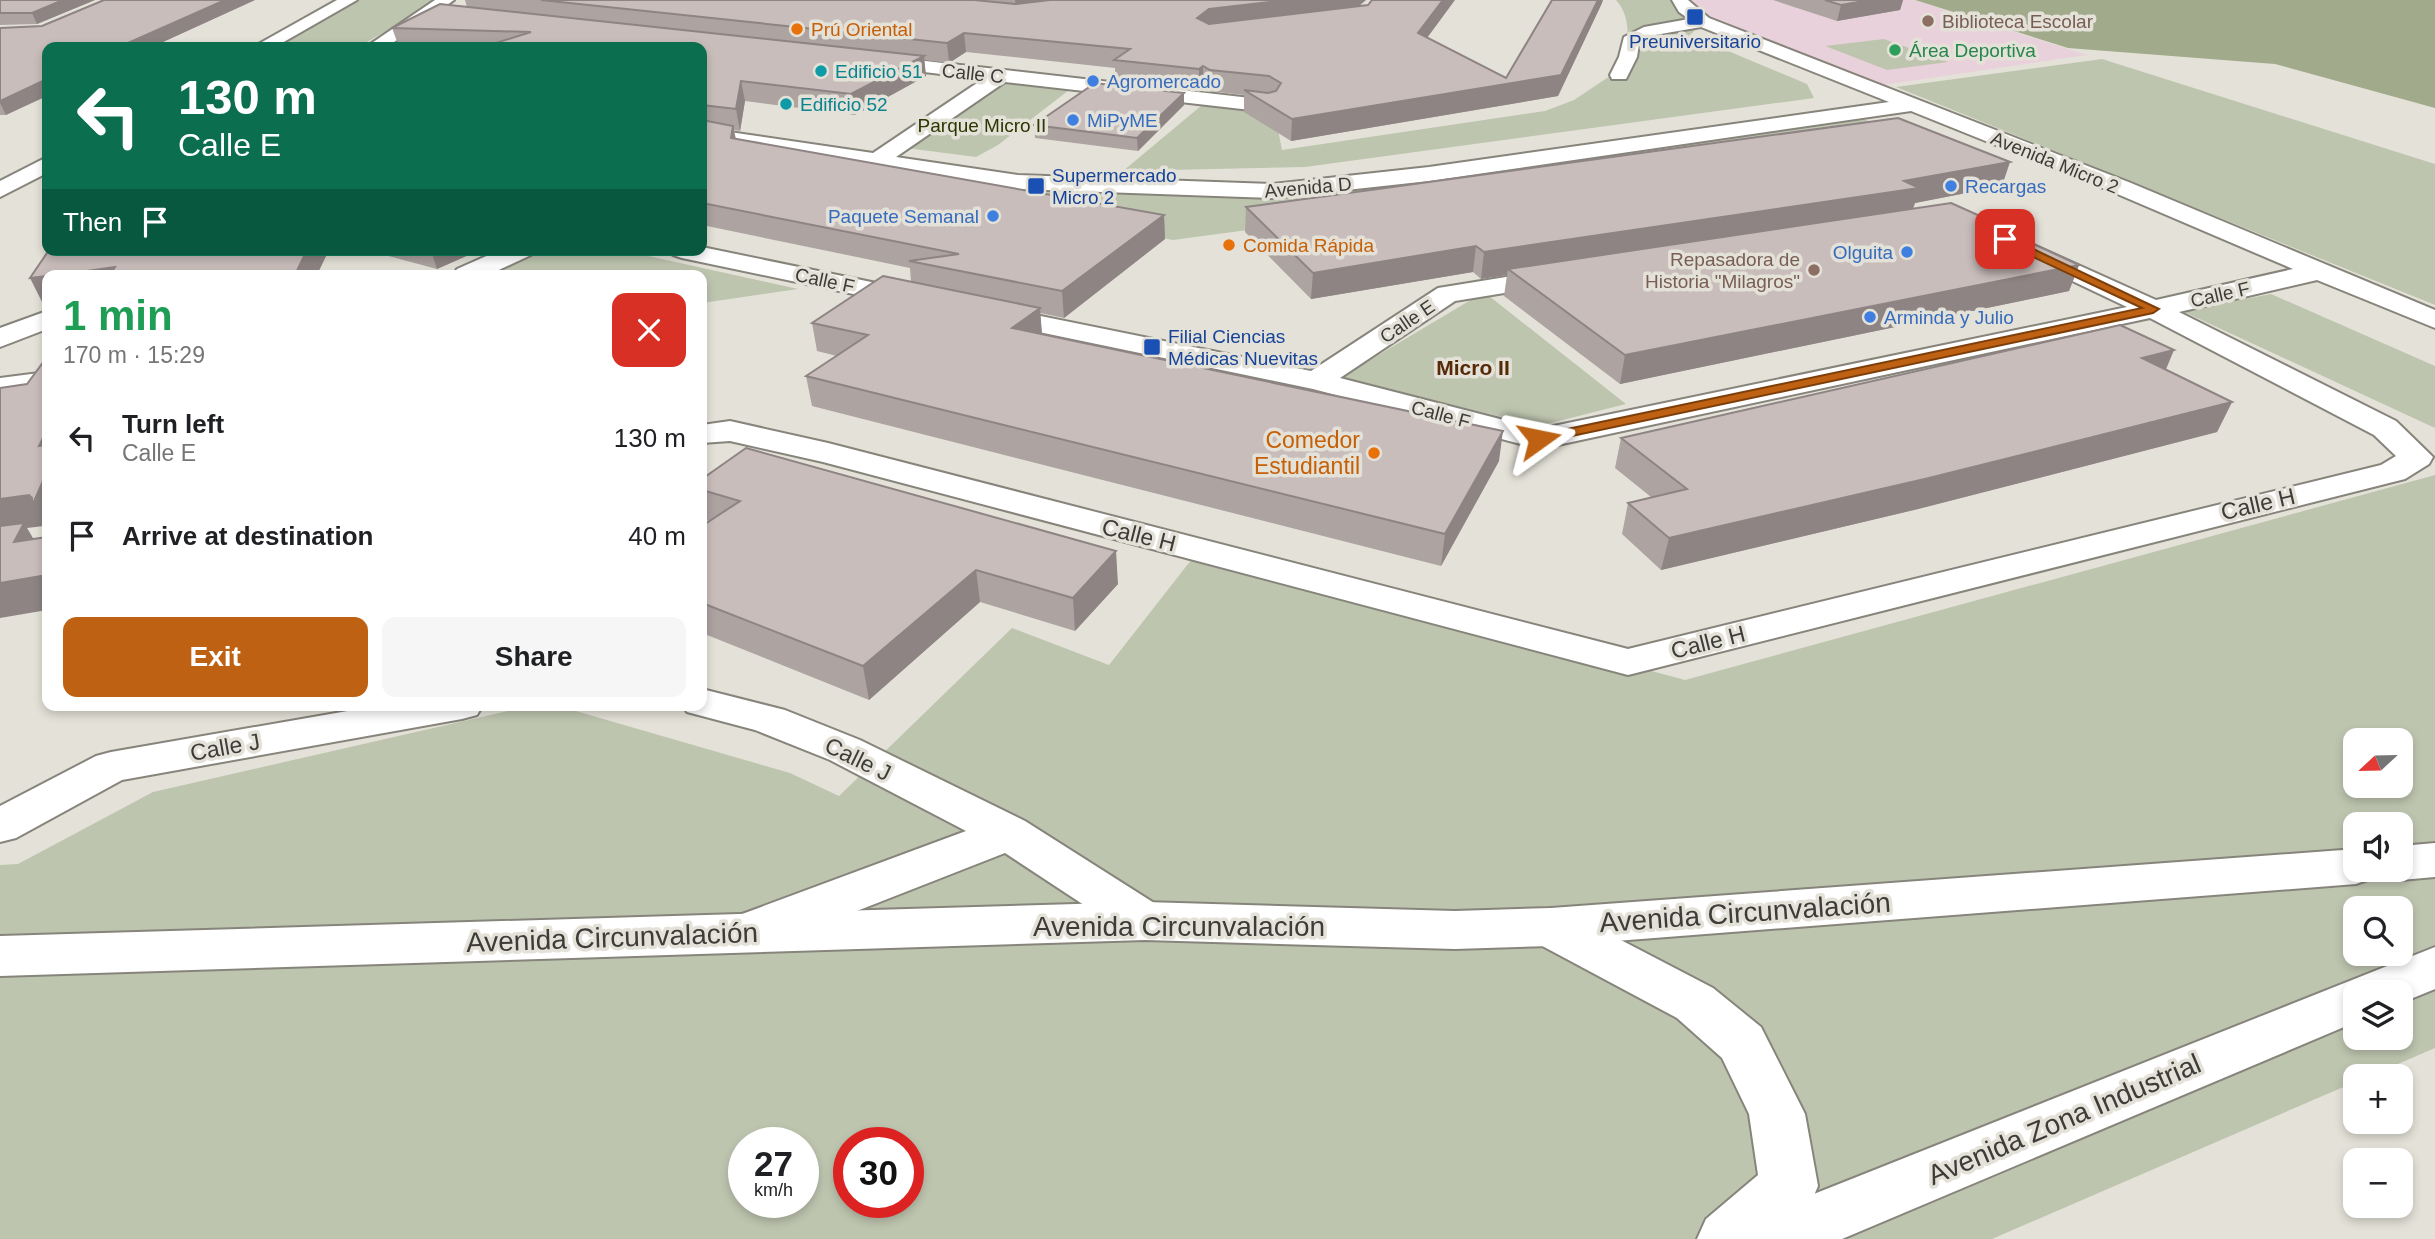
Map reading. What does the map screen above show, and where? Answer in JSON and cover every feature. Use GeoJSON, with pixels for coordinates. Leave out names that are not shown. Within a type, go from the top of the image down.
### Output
{"type":"FeatureCollection","features":[{"type":"Feature","properties":{"kind":"main road"},"geometry":{"type":"LineString","coordinates":[[271,42],[349,0]]}},
{"type":"Feature","properties":{"kind":"main road","name":"Avenida Micro 2"},"geometry":{"type":"LineString","coordinates":[[1680,0],[1685,8],[1703,22],[2123,188],[2435,320]]}},
{"type":"Feature","properties":{"kind":"main road"},"geometry":{"type":"LineString","coordinates":[[383,42],[428,13],[451,8]]}},
{"type":"Feature","properties":{"kind":"main road"},"geometry":{"type":"LineString","coordinates":[[1619,75],[1628,57],[1630,41],[1650,32],[1703,22]]}},
{"type":"Feature","properties":{"kind":"main road","name":"Calle C"},"geometry":{"type":"LineString","coordinates":[[855,60],[1268,106]]}},
{"type":"Feature","properties":{"kind":"main road"},"geometry":{"type":"LineString","coordinates":[[876,161],[1001,76]]}},
{"type":"Feature","properties":{"kind":"main road","name":"Avenida D"},"geometry":{"type":"LineString","coordinates":[[707,135],[1018,182],[1273,191],[1407,177],[1912,105]]}},
{"type":"Feature","properties":{"kind":"main road"},"geometry":{"type":"LineString","coordinates":[[0,190],[42,167]]}},
{"type":"Feature","properties":{"kind":"main road"},"geometry":{"type":"LineString","coordinates":[[2005,239],[2153,309]]}},
{"type":"Feature","properties":{"kind":"main road","name":"Calle F"},"geometry":{"type":"LineString","coordinates":[[707,255],[1316,381],[1539,439],[2321,271]]}},
{"type":"Feature","properties":{"kind":"main road"},"geometry":{"type":"LineString","coordinates":[[477,270],[509,256]]}},
{"type":"Feature","properties":{"kind":"main road","name":"Calle E"},"geometry":{"type":"LineString","coordinates":[[1316,381],[1447,294],[1583,273]]}},
{"type":"Feature","properties":{"kind":"main road","name":"Calle H"},"geometry":{"type":"LineString","coordinates":[[707,433],[730,431],[828,453],[1628,662],[2393,472],[2417,457],[2385,428],[2153,309]]}},
{"type":"Feature","properties":{"kind":"main road"},"geometry":{"type":"LineString","coordinates":[[0,338],[42,321]]}},
{"type":"Feature","properties":{"kind":"main road"},"geometry":{"type":"LineString","coordinates":[[0,387],[42,383]]}},
{"type":"Feature","properties":{"kind":"main road","name":"Calle J"},"geometry":{"type":"LineString","coordinates":[[707,703],[769,720],[845,750],[1009,832],[1145,921]]}},
{"type":"Feature","properties":{"kind":"main road","name":"Calle J"},"geometry":{"type":"LineString","coordinates":[[0,826],[111,767],[428,711]]}},
{"type":"Feature","properties":{"kind":"main road"},"geometry":{"type":"LineString","coordinates":[[747,933],[1009,832]]}},
{"type":"Feature","properties":{"kind":"main road"},"geometry":{"type":"LineString","coordinates":[[2413,862],[2435,860]]}},
{"type":"Feature","properties":{"kind":"main road","name":"Avenida Circunvalación"},"geometry":{"type":"LineString","coordinates":[[0,956],[1145,921],[1455,930],[1551,926],[2343,867]]}},
{"type":"Feature","properties":{"kind":"main road"},"geometry":{"type":"LineString","coordinates":[[1551,926],[1695,1003],[1742,1042],[1777,1114],[1789,1186],[1727,1239]]}},
{"type":"Feature","properties":{"kind":"main road"},"geometry":{"type":"LineString","coordinates":[[2402,980],[2435,967]]}},
{"type":"Feature","properties":{"kind":"main road","name":"Avenida Zona Industrial"},"geometry":{"type":"LineString","coordinates":[[1772,1239],[2343,1004]]}},
{"type":"Feature","properties":{"kind":"shaded area"},"geometry":{"type":"Polygon","coordinates":[[[1680,0],[1914,0],[2087,55],[1870,87],[1695,17],[1680,0]]]}},
{"type":"Feature","properties":{"kind":"green space"},"geometry":{"type":"Polygon","coordinates":[[[351,0],[441,0],[367,42],[273,42],[351,0]]]}},
{"type":"Feature","properties":{"kind":"green space"},"geometry":{"type":"Polygon","coordinates":[[[1616,0],[1680,0],[1703,22],[1690,35],[1807,84],[1814,98],[1305,167],[1123,171],[1208,100],[1274,109],[1282,150],[1545,111],[1574,100],[1622,68],[1628,33],[1625,16],[1616,0]]]}},
{"type":"Feature","properties":{"kind":"green space"},"geometry":{"type":"Polygon","coordinates":[[[1915,0],[2435,0],[2435,108],[2275,64],[2068,48],[1915,0]]]}},
{"type":"Feature","properties":{"kind":"green space"},"geometry":{"type":"Polygon","coordinates":[[[1884,39],[1948,62],[1887,70],[1825,46],[1884,39]]]}},
{"type":"Feature","properties":{"kind":"green space"},"geometry":{"type":"Polygon","coordinates":[[[2102,59],[2435,164],[2435,305],[1896,87],[2102,59]]]}},
{"type":"Feature","properties":{"kind":"green space","name":"Parque Micro II"},"geometry":{"type":"Polygon","coordinates":[[[1007,81],[1073,87],[998,145],[976,157],[898,147],[1007,81]]]}},
{"type":"Feature","properties":{"kind":"green space"},"geometry":{"type":"Polygon","coordinates":[[[1855,116],[1908,136],[1649,176],[1173,240],[707,153],[707,139],[1014,185],[1262,193],[1855,116]]]}},
{"type":"Feature","properties":{"kind":"green space"},"geometry":{"type":"Polygon","coordinates":[[[532,256],[648,256],[798,289],[707,302],[707,270],[503,270],[532,256]]]}},
{"type":"Feature","properties":{"kind":"green space"},"geometry":{"type":"Polygon","coordinates":[[[1484,292],[1626,404],[1539,426],[1340,378],[1484,292]]]}},
{"type":"Feature","properties":{"kind":"green space"},"geometry":{"type":"Polygon","coordinates":[[[2271,294],[2435,366],[2435,428],[2182,311],[2271,294]]]}},
{"type":"Feature","properties":{"kind":"green space"},"geometry":{"type":"Polygon","coordinates":[[[2435,475],[2435,1048],[2398,1064],[2343,1064],[2343,1087],[1992,1239],[0,1239],[0,865],[18,864],[153,792],[508,711],[576,711],[790,773],[839,796],[1012,628],[1109,665],[1199,553],[1320,582],[1685,680],[2435,475]]]}},
{"type":"Feature","properties":{"kind":"building"},"geometry":{"type":"Polygon","coordinates":[[[0,0],[63,0],[32,13],[0,13],[0,0]]]}},
{"type":"Feature","properties":{"kind":"building"},"geometry":{"type":"Polygon","coordinates":[[[104,0],[225,0],[130,42],[42,42],[42,81],[0,101],[0,28],[42,26],[104,0]]]}},
{"type":"Feature","properties":{"kind":"building"},"geometry":{"type":"Polygon","coordinates":[[[541,0],[974,0],[1015,4],[1050,0],[1288,0],[1209,9],[1197,18],[1209,24],[1368,5],[1372,0],[1443,0],[1418,33],[1506,78],[1552,0],[1598,0],[1561,75],[1292,119],[1244,90],[1268,93],[1276,91],[1281,83],[1269,76],[1210,70],[1203,66],[1199,69],[1114,60],[1130,49],[964,33],[947,43],[541,0]]]}},
{"type":"Feature","properties":{"kind":"building"},"geometry":{"type":"Polygon","coordinates":[[[1825,0],[1870,0],[1841,5],[1825,0]]]}},
{"type":"Feature","properties":{"kind":"building"},"geometry":{"type":"Polygon","coordinates":[[[440,4],[924,56],[851,94],[741,81],[736,109],[707,106],[707,42],[499,42],[531,32],[392,28],[440,4]]]}},
{"type":"Feature","properties":{"kind":"building"},"geometry":{"type":"Polygon","coordinates":[[[1095,83],[1184,93],[1137,138],[1034,125],[1095,83]]]}},
{"type":"Feature","properties":{"kind":"building"},"geometry":{"type":"Polygon","coordinates":[[[1898,118],[2010,162],[1904,181],[1919,188],[1484,252],[1476,246],[1313,273],[1246,207],[1898,118]]]}},
{"type":"Feature","properties":{"kind":"building"},"geometry":{"type":"Polygon","coordinates":[[[707,121],[733,126],[731,138],[1164,215],[1062,291],[909,261],[959,254],[707,204],[707,121]]]}},
{"type":"Feature","properties":{"kind":"building"},"geometry":{"type":"Polygon","coordinates":[[[1951,203],[2079,265],[1625,355],[1508,269],[1951,203]]]}},
{"type":"Feature","properties":{"kind":"building"},"geometry":{"type":"Polygon","coordinates":[[[45,256],[304,256],[297,270],[113,270],[115,267],[94,270],[42,270],[42,277],[30,278],[45,256]]]}},
{"type":"Feature","properties":{"kind":"building"},"geometry":{"type":"Polygon","coordinates":[[[883,276],[1040,308],[1012,328],[1503,431],[1445,534],[806,376],[868,335],[812,323],[883,276]]]}},
{"type":"Feature","properties":{"kind":"building"},"geometry":{"type":"Polygon","coordinates":[[[2120,325],[2174,350],[2142,358],[2232,402],[1929,478],[1669,538],[1628,503],[1687,489],[1621,438],[2120,325]]]}},
{"type":"Feature","properties":{"kind":"building"},"geometry":{"type":"Polygon","coordinates":[[[42,364],[42,440],[39,446],[42,446],[42,483],[32,506],[32,498],[29,495],[0,499],[0,388],[27,384],[42,364]]]}},
{"type":"Feature","properties":{"kind":"building"},"geometry":{"type":"Polygon","coordinates":[[[746,448],[1116,551],[1073,598],[976,570],[863,666],[707,605],[707,523],[740,501],[707,491],[707,475],[746,448]]]}},
{"type":"Feature","properties":{"kind":"building"},"geometry":{"type":"Polygon","coordinates":[[[24,523],[14,542],[42,538],[42,576],[0,583],[0,526],[24,523]]]}},
{"type":"Feature","properties":{"kind":"place","name":"Preuniversitario"},"geometry":{"type":"Point","coordinates":[1695,17]}},
{"type":"Feature","properties":{"kind":"place","name":"Biblioteca Escolar"},"geometry":{"type":"Point","coordinates":[1928,21]}},
{"type":"Feature","properties":{"kind":"place","name":"Prú Oriental"},"geometry":{"type":"Point","coordinates":[797,29]}},
{"type":"Feature","properties":{"kind":"place","name":"Área Deportiva"},"geometry":{"type":"Point","coordinates":[1895,50]}},
{"type":"Feature","properties":{"kind":"place","name":"Edificio 51"},"geometry":{"type":"Point","coordinates":[821,71]}},
{"type":"Feature","properties":{"kind":"place","name":"Agromercado"},"geometry":{"type":"Point","coordinates":[1093,81]}},
{"type":"Feature","properties":{"kind":"place","name":"Edificio 52"},"geometry":{"type":"Point","coordinates":[786,104]}},
{"type":"Feature","properties":{"kind":"place","name":"MiPyME"},"geometry":{"type":"Point","coordinates":[1073,120]}},
{"type":"Feature","properties":{"kind":"place","name":"Supermercado Micro 2"},"geometry":{"type":"Point","coordinates":[1036,186]}},
{"type":"Feature","properties":{"kind":"place","name":"Recargas"},"geometry":{"type":"Point","coordinates":[1951,186]}},
{"type":"Feature","properties":{"kind":"place","name":"Paquete Semanal"},"geometry":{"type":"Point","coordinates":[993,216]}},
{"type":"Feature","properties":{"kind":"place","name":"Comida Rápida"},"geometry":{"type":"Point","coordinates":[1229,245]}},
{"type":"Feature","properties":{"kind":"place","name":"Olguita"},"geometry":{"type":"Point","coordinates":[1907,252]}},
{"type":"Feature","properties":{"kind":"place","name":"Repasadora de Historia \"Milagros\""},"geometry":{"type":"Point","coordinates":[1814,270]}},
{"type":"Feature","properties":{"kind":"place","name":"Arminda y Julio"},"geometry":{"type":"Point","coordinates":[1870,317]}},
{"type":"Feature","properties":{"kind":"place","name":"Filial Ciencias Médicas Nuevitas"},"geometry":{"type":"Point","coordinates":[1152,347]}},
{"type":"Feature","properties":{"kind":"place","name":"Comedor Estudiantil"},"geometry":{"type":"Point","coordinates":[1374,453]}},
{"type":"Feature","properties":{"kind":"district","name":"Micro II"},"geometry":{"type":"Point","coordinates":[1473,368]}},
{"type":"Feature","properties":{"kind":"route"},"geometry":{"type":"LineString","coordinates":[[1539,439],[2153,309],[2005,239]]}}]}
